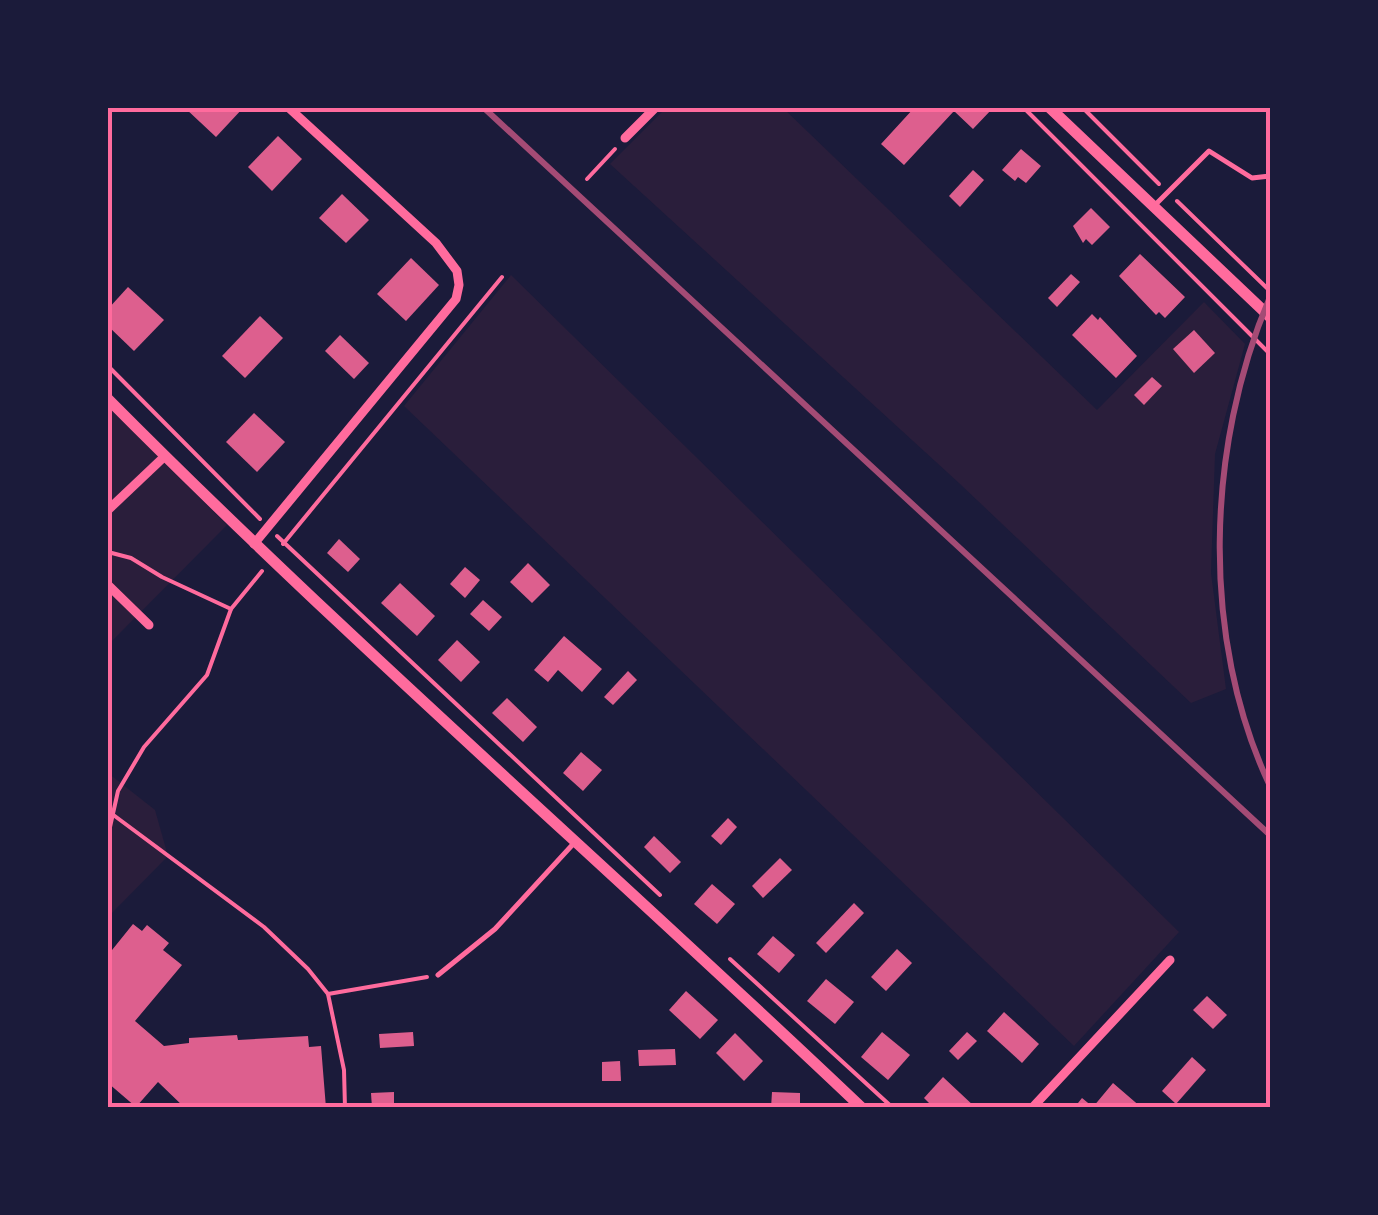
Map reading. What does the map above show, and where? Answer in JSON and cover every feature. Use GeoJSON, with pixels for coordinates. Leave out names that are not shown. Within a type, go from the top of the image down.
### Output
{"type":"FeatureCollection","features":[{"type":"Feature","properties":{"kind":"street"},"geometry":{"type":"LineString","coordinates":[[254,544],[456,299],[459,285],[457,271],[436,243],[289,108]]}},
{"type":"Feature","properties":{"kind":"street"},"geometry":{"type":"LineString","coordinates":[[624,138],[655,108]]}},
{"type":"Feature","properties":{"kind":"street"},"geometry":{"type":"LineString","coordinates":[[1051,108],[1270,317]]}},
{"type":"Feature","properties":{"kind":"street"},"geometry":{"type":"LineString","coordinates":[[108,399],[254,544],[862,1108]]}},
{"type":"Feature","properties":{"kind":"street"},"geometry":{"type":"LineString","coordinates":[[108,510],[165,456]]}},
{"type":"Feature","properties":{"kind":"street"},"geometry":{"type":"LineString","coordinates":[[108,585],[150,625]]}},
{"type":"Feature","properties":{"kind":"street"},"geometry":{"type":"LineString","coordinates":[[1032,1108],[1170,960]]}},
{"type":"Feature","properties":{"kind":"lane"},"geometry":{"type":"LineString","coordinates":[[1154,206],[1209,151],[1252,178],[1270,176]]}},
{"type":"Feature","properties":{"kind":"lane"},"geometry":{"type":"LineString","coordinates":[[438,975],[495,928],[574,842]]}},
{"type":"Feature","properties":{"kind":"path"},"geometry":{"type":"LineString","coordinates":[[1024,108],[1270,354]]}},
{"type":"Feature","properties":{"kind":"path"},"geometry":{"type":"LineString","coordinates":[[587,179],[624,138]]}},
{"type":"Feature","properties":{"kind":"path"},"geometry":{"type":"LineString","coordinates":[[108,836],[109,812],[118,791],[144,747],[208,675],[231,609],[502,276]]}},
{"type":"Feature","properties":{"kind":"path"},"geometry":{"type":"LineString","coordinates":[[108,366],[284,543],[673,907]]}},
{"type":"Feature","properties":{"kind":"path"},"geometry":{"type":"LineString","coordinates":[[108,552],[132,558],[162,577],[231,609]]}},
{"type":"Feature","properties":{"kind":"path"},"geometry":{"type":"LineString","coordinates":[[109,812],[264,927],[328,994],[344,1070],[345,1108]]}},
{"type":"Feature","properties":{"kind":"path"},"geometry":{"type":"LineString","coordinates":[[731,960],[893,1108]]}},
{"type":"Feature","properties":{"kind":"path"},"geometry":{"type":"LineString","coordinates":[[328,994],[438,975]]}},
{"type":"Feature","properties":{"kind":"shaded area"},"geometry":{"type":"Polygon","coordinates":[[[666,108],[783,108],[1097,410],[1204,302],[1245,344],[1215,454],[1211,573],[1226,689],[1191,703],[959,483],[610,164],[666,108]]]}},
{"type":"Feature","properties":{"kind":"shaded area"},"geometry":{"type":"Polygon","coordinates":[[[511,275],[1179,932],[1074,1046],[404,406],[511,275]]]}},
{"type":"Feature","properties":{"kind":"shaded area"},"geometry":{"type":"Polygon","coordinates":[[[108,407],[227,525],[108,645],[108,407]]]}},
{"type":"Feature","properties":{"kind":"shaded area"},"geometry":{"type":"Polygon","coordinates":[[[108,773],[155,810],[168,856],[108,917],[108,773]]]}},
{"type":"Feature","properties":{"kind":"building"},"geometry":{"type":"Polygon","coordinates":[[[185,108],[243,108],[216,137],[185,108]]]}},
{"type":"Feature","properties":{"kind":"building"},"geometry":{"type":"Polygon","coordinates":[[[914,108],[992,109],[973,129],[954,111],[904,165],[881,144],[914,108]]]}},
{"type":"Feature","properties":{"kind":"building"},"geometry":{"type":"Polygon","coordinates":[[[278,136],[302,159],[272,191],[248,167],[278,136]]]}},
{"type":"Feature","properties":{"kind":"building"},"geometry":{"type":"Polygon","coordinates":[[[1021,149],[1041,166],[1026,183],[1018,177],[1015,181],[1002,170],[1021,149]]]}},
{"type":"Feature","properties":{"kind":"building"},"geometry":{"type":"Polygon","coordinates":[[[973,170],[984,180],[960,207],[949,196],[973,170]]]}},
{"type":"Feature","properties":{"kind":"building"},"geometry":{"type":"Polygon","coordinates":[[[342,194],[369,220],[346,243],[319,218],[342,194]]]}},
{"type":"Feature","properties":{"kind":"building"},"geometry":{"type":"Polygon","coordinates":[[[1091,208],[1110,227],[1092,245],[1086,239],[1083,243],[1073,226],[1091,208]]]}},
{"type":"Feature","properties":{"kind":"building"},"geometry":{"type":"Polygon","coordinates":[[[1140,254],[1185,297],[1165,318],[1159,312],[1156,315],[1119,276],[1140,254]]]}},
{"type":"Feature","properties":{"kind":"building"},"geometry":{"type":"Polygon","coordinates":[[[411,258],[439,285],[406,321],[377,294],[411,258]]]}},
{"type":"Feature","properties":{"kind":"building"},"geometry":{"type":"Polygon","coordinates":[[[1071,274],[1080,282],[1057,307],[1048,298],[1071,274]]]}},
{"type":"Feature","properties":{"kind":"building"},"geometry":{"type":"Polygon","coordinates":[[[128,287],[164,320],[134,351],[108,326],[108,309],[128,287]]]}},
{"type":"Feature","properties":{"kind":"building"},"geometry":{"type":"Polygon","coordinates":[[[1092,314],[1098,320],[1100,317],[1137,356],[1116,378],[1072,335],[1092,314]]]}},
{"type":"Feature","properties":{"kind":"building"},"geometry":{"type":"Polygon","coordinates":[[[260,316],[283,338],[245,378],[222,356],[260,316]]]}},
{"type":"Feature","properties":{"kind":"building"},"geometry":{"type":"Polygon","coordinates":[[[1194,330],[1215,353],[1194,373],[1173,349],[1194,330]]]}},
{"type":"Feature","properties":{"kind":"building"},"geometry":{"type":"Polygon","coordinates":[[[340,335],[369,363],[354,379],[325,351],[340,335]]]}},
{"type":"Feature","properties":{"kind":"building"},"geometry":{"type":"Polygon","coordinates":[[[1152,377],[1162,386],[1144,405],[1134,395],[1152,377]]]}},
{"type":"Feature","properties":{"kind":"building"},"geometry":{"type":"Polygon","coordinates":[[[254,413],[285,442],[257,472],[226,442],[254,413]]]}},
{"type":"Feature","properties":{"kind":"building"},"geometry":{"type":"Polygon","coordinates":[[[339,539],[360,559],[348,572],[327,553],[339,539]]]}},
{"type":"Feature","properties":{"kind":"building"},"geometry":{"type":"Polygon","coordinates":[[[528,563],[550,585],[532,603],[510,582],[528,563]]]}},
{"type":"Feature","properties":{"kind":"building"},"geometry":{"type":"Polygon","coordinates":[[[465,567],[480,580],[465,598],[450,584],[465,567]]]}},
{"type":"Feature","properties":{"kind":"building"},"geometry":{"type":"Polygon","coordinates":[[[400,583],[435,616],[417,636],[381,603],[400,583]]]}},
{"type":"Feature","properties":{"kind":"building"},"geometry":{"type":"Polygon","coordinates":[[[483,600],[502,617],[489,631],[470,614],[483,600]]]}},
{"type":"Feature","properties":{"kind":"building"},"geometry":{"type":"Polygon","coordinates":[[[564,636],[602,669],[582,692],[558,670],[548,682],[534,670],[564,636]]]}},
{"type":"Feature","properties":{"kind":"building"},"geometry":{"type":"Polygon","coordinates":[[[457,640],[480,662],[461,682],[438,660],[457,640]]]}},
{"type":"Feature","properties":{"kind":"building"},"geometry":{"type":"Polygon","coordinates":[[[628,671],[637,680],[613,705],[604,697],[628,671]]]}},
{"type":"Feature","properties":{"kind":"building"},"geometry":{"type":"Polygon","coordinates":[[[507,698],[537,727],[523,742],[492,713],[507,698]]]}},
{"type":"Feature","properties":{"kind":"building"},"geometry":{"type":"Polygon","coordinates":[[[581,752],[602,770],[583,791],[563,773],[581,752]]]}},
{"type":"Feature","properties":{"kind":"building"},"geometry":{"type":"Polygon","coordinates":[[[728,818],[737,827],[721,845],[711,836],[728,818]]]}},
{"type":"Feature","properties":{"kind":"building"},"geometry":{"type":"Polygon","coordinates":[[[654,836],[681,862],[670,873],[644,847],[654,836]]]}},
{"type":"Feature","properties":{"kind":"building"},"geometry":{"type":"Polygon","coordinates":[[[780,858],[792,870],[763,898],[752,886],[780,858]]]}},
{"type":"Feature","properties":{"kind":"building"},"geometry":{"type":"Polygon","coordinates":[[[712,884],[735,904],[717,924],[694,904],[712,884]]]}},
{"type":"Feature","properties":{"kind":"building"},"geometry":{"type":"Polygon","coordinates":[[[854,903],[864,913],[826,953],[816,943],[854,903]]]}},
{"type":"Feature","properties":{"kind":"building"},"geometry":{"type":"Polygon","coordinates":[[[133,924],[142,931],[147,925],[169,943],[163,950],[182,965],[135,1021],[164,1046],[189,1043],[189,1038],[308,1036],[309,1047],[321,1046],[326,1108],[185,1108],[158,1082],[136,1107],[108,1083],[108,955],[133,924]]]}},
{"type":"Feature","properties":{"kind":"building"},"geometry":{"type":"Polygon","coordinates":[[[773,936],[795,955],[779,973],[757,954],[773,936]]]}},
{"type":"Feature","properties":{"kind":"building"},"geometry":{"type":"Polygon","coordinates":[[[897,949],[912,963],[886,991],[871,977],[897,949]]]}},
{"type":"Feature","properties":{"kind":"building"},"geometry":{"type":"Polygon","coordinates":[[[826,979],[854,1002],[835,1024],[807,1001],[826,979]]]}},
{"type":"Feature","properties":{"kind":"building"},"geometry":{"type":"Polygon","coordinates":[[[686,991],[718,1020],[700,1039],[669,1010],[686,991]]]}},
{"type":"Feature","properties":{"kind":"building"},"geometry":{"type":"Polygon","coordinates":[[[1207,996],[1227,1015],[1213,1029],[1193,1010],[1207,996]]]}},
{"type":"Feature","properties":{"kind":"building"},"geometry":{"type":"Polygon","coordinates":[[[1004,1012],[1039,1044],[1022,1063],[987,1031],[1004,1012]]]}},
{"type":"Feature","properties":{"kind":"building"},"geometry":{"type":"Polygon","coordinates":[[[413,1032],[414,1046],[380,1048],[379,1034],[413,1032]]]}},
{"type":"Feature","properties":{"kind":"building"},"geometry":{"type":"Polygon","coordinates":[[[882,1032],[910,1055],[888,1080],[861,1057],[882,1032]]]}},
{"type":"Feature","properties":{"kind":"building"},"geometry":{"type":"Polygon","coordinates":[[[967,1032],[977,1041],[958,1060],[949,1051],[967,1032]]]}},
{"type":"Feature","properties":{"kind":"building"},"geometry":{"type":"Polygon","coordinates":[[[735,1033],[763,1061],[744,1081],[716,1053],[735,1033]]]}},
{"type":"Feature","properties":{"kind":"building"},"geometry":{"type":"Polygon","coordinates":[[[675,1049],[676,1065],[639,1066],[638,1050],[675,1049]]]}},
{"type":"Feature","properties":{"kind":"building"},"geometry":{"type":"Polygon","coordinates":[[[1192,1057],[1206,1070],[1176,1104],[1162,1091],[1192,1057]]]}},
{"type":"Feature","properties":{"kind":"building"},"geometry":{"type":"Polygon","coordinates":[[[620,1061],[621,1081],[602,1081],[602,1062],[620,1061]]]}},
{"type":"Feature","properties":{"kind":"building"},"geometry":{"type":"Polygon","coordinates":[[[943,1077],[976,1108],[934,1108],[924,1098],[943,1077]]]}},
{"type":"Feature","properties":{"kind":"building"},"geometry":{"type":"Polygon","coordinates":[[[1113,1083],[1142,1108],[1074,1108],[1082,1098],[1093,1107],[1113,1083]]]}},
{"type":"Feature","properties":{"kind":"building"},"geometry":{"type":"Polygon","coordinates":[[[394,1092],[394,1108],[372,1108],[371,1093],[394,1092]]]}},
{"type":"Feature","properties":{"kind":"building"},"geometry":{"type":"Polygon","coordinates":[[[772,1092],[800,1093],[800,1108],[771,1108],[772,1092]]]}},
{"type":"Feature","properties":{"kind":"railway"},"geometry":{"type":"LineString","coordinates":[[484,108],[1270,835]]}},
{"type":"Feature","properties":{"kind":"railway"},"geometry":{"type":"LineString","coordinates":[[1270,297],[1233,415],[1223,478],[1220,542],[1222,606],[1231,668],[1247,729],[1270,786]]}}]}
